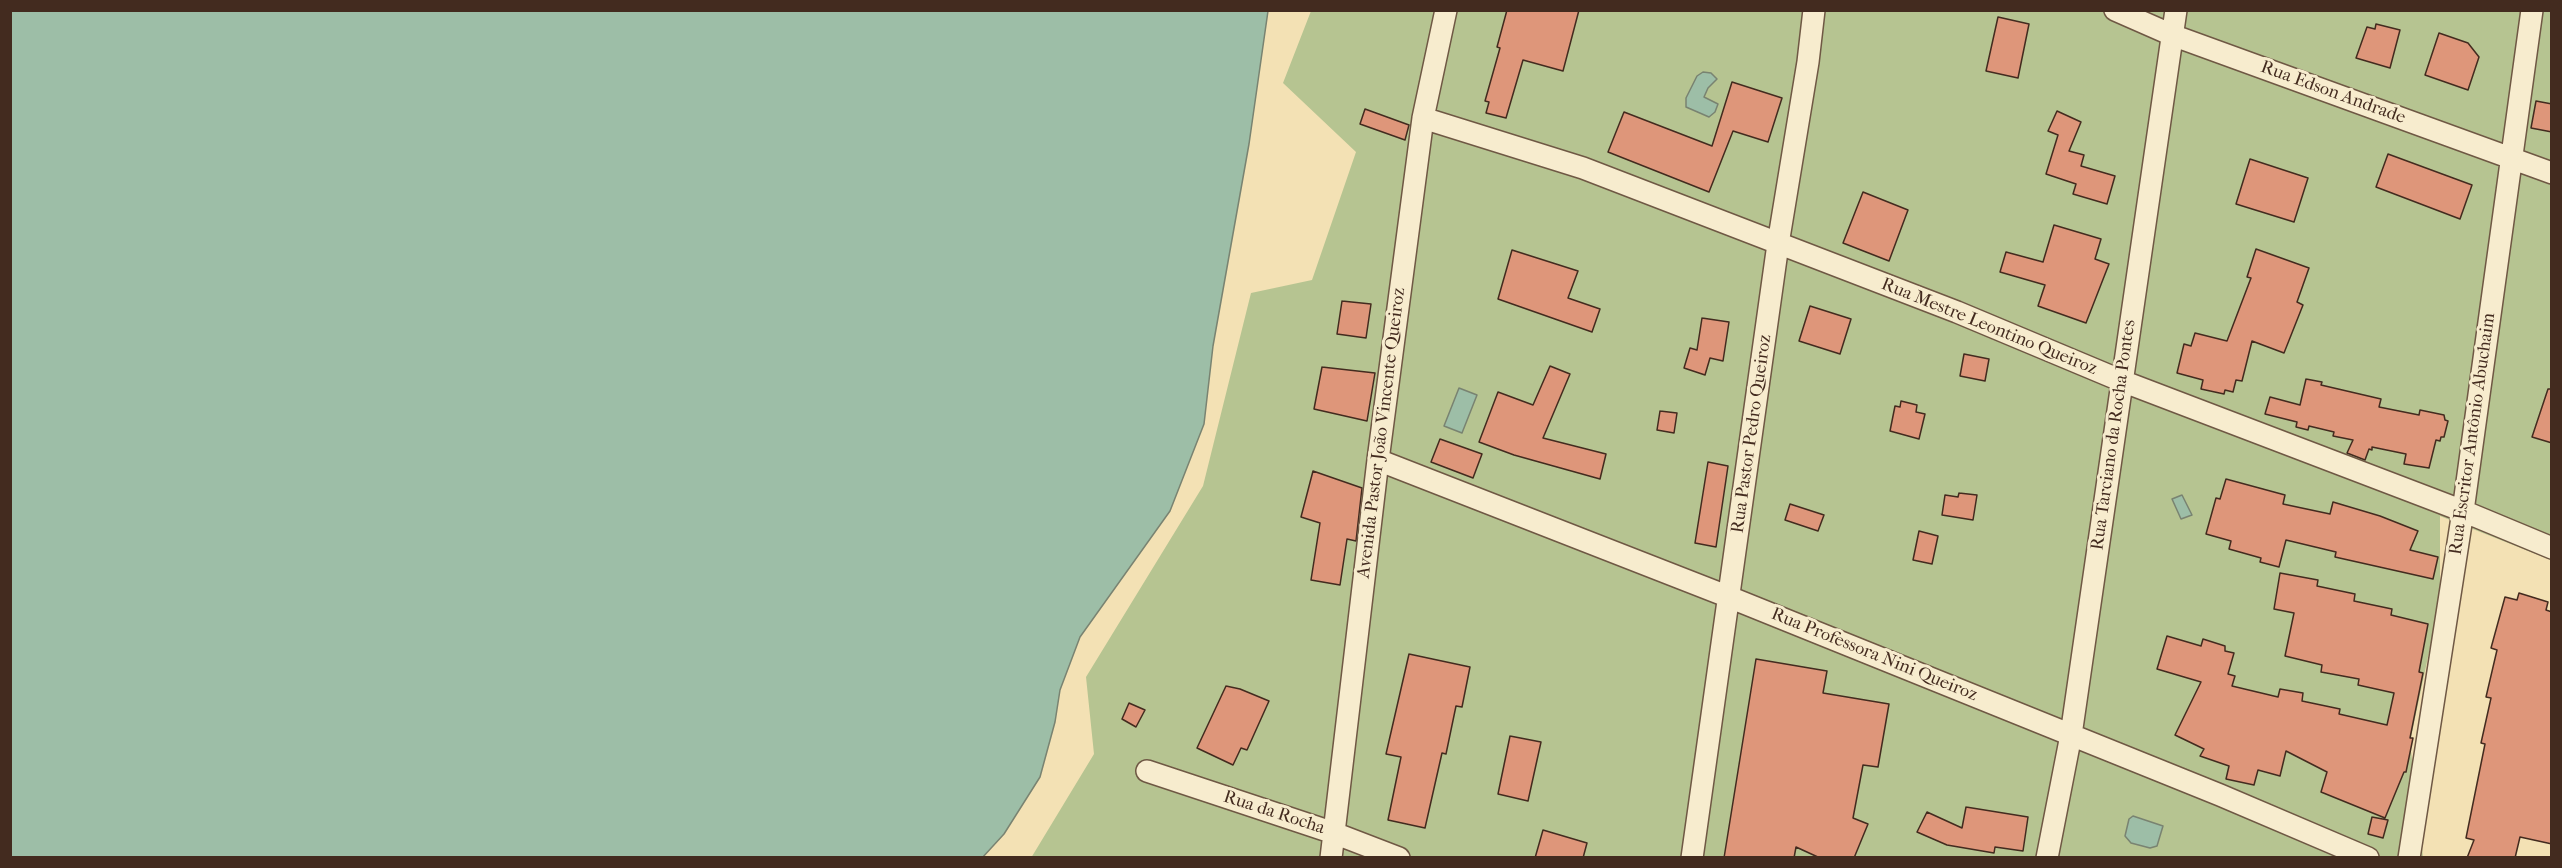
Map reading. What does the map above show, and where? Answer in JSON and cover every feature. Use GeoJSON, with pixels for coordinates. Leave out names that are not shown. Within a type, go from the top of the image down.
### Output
{"type":"FeatureCollection","features":[{"type":"Feature","properties":{"kind":"street","name":"Avenida Pastor João Vincente Queiroz"},"geometry":{"type":"LineString","coordinates":[[1331,858],[1378,460],[1423,118],[1446,10]]}},
{"type":"Feature","properties":{"kind":"street","name":"Rua Pastor Pedro Queiroz"},"geometry":{"type":"LineString","coordinates":[[1692,858],[1778,244],[1808,62],[1814,10]]}},
{"type":"Feature","properties":{"kind":"street","name":"Rua Edson Andrade"},"geometry":{"type":"LineString","coordinates":[[2115,10],[2172,35],[2552,173]]}},
{"type":"Feature","properties":{"kind":"street","name":"Rua Tarciano da Rocha Pontes"},"geometry":{"type":"LineString","coordinates":[[2047,858],[2071,735],[2176,10]]}},
{"type":"Feature","properties":{"kind":"street","name":"Rua Escritor Antônio Abuchaim"},"geometry":{"type":"LineString","coordinates":[[2409,858],[2463,511],[2532,10]]}},
{"type":"Feature","properties":{"kind":"street","name":"Rua Mestre Leontino Queiroz"},"geometry":{"type":"LineString","coordinates":[[1423,118],[1583,168],[1957,312],[2122,381],[2463,511],[2552,548]]}},
{"type":"Feature","properties":{"kind":"street","name":"Rua Professora Nini Queiroz"},"geometry":{"type":"LineString","coordinates":[[1378,460],[1729,597],[2368,858]]}},
{"type":"Feature","properties":{"kind":"street","name":"Rua da Rocha"},"geometry":{"type":"LineString","coordinates":[[1147,771],[1334,833],[1399,858]]}},
{"type":"Feature","properties":{"kind":"shaded area"},"geometry":{"type":"Polygon","coordinates":[[[10,11],[1268,11],[1249,144],[1213,346],[1204,424],[1170,511],[1080,637],[1060,690],[1055,722],[1040,777],[1004,834],[982,858],[11,857],[10,11]]]}},
{"type":"Feature","properties":{"kind":"shaded area"},"geometry":{"type":"Polygon","coordinates":[[[1311,11],[2551,11],[2551,560],[2440,516],[2440,600],[2410,742],[2423,857],[1031,858],[1094,754],[1086,677],[1203,486],[1251,293],[1312,280],[1356,152],[1283,83],[1311,11]]]}},
{"type":"Feature","properties":{"kind":"shaded area"},"geometry":{"type":"Polygon","coordinates":[[[1703,72],[1711,73],[1717,79],[1708,88],[1704,97],[1718,104],[1715,112],[1709,117],[1686,107],[1686,98],[1697,76],[1703,72]]]}},
{"type":"Feature","properties":{"kind":"shaded area"},"geometry":{"type":"Polygon","coordinates":[[[1459,388],[1477,395],[1462,433],[1444,426],[1459,388]]]}},
{"type":"Feature","properties":{"kind":"shaded area"},"geometry":{"type":"Polygon","coordinates":[[[2182,495],[2192,515],[2181,519],[2172,499],[2182,495]]]}},
{"type":"Feature","properties":{"kind":"shaded area"},"geometry":{"type":"Polygon","coordinates":[[[2133,816],[2163,826],[2157,846],[2150,848],[2131,843],[2125,836],[2129,819],[2133,816]]]}},
{"type":"Feature","properties":{"kind":"building"},"geometry":{"type":"Polygon","coordinates":[[[1507,10],[1579,10],[1563,71],[1523,60],[1506,118],[1486,113],[1489,102],[1485,101],[1500,48],[1497,47],[1507,10]]]}},
{"type":"Feature","properties":{"kind":"building"},"geometry":{"type":"Polygon","coordinates":[[[1998,17],[2029,24],[2018,78],[1986,71],[1998,17]]]}},
{"type":"Feature","properties":{"kind":"building"},"geometry":{"type":"Polygon","coordinates":[[[2376,24],[2400,30],[2390,68],[2356,58],[2367,27],[2375,29],[2376,24]]]}},
{"type":"Feature","properties":{"kind":"building"},"geometry":{"type":"Polygon","coordinates":[[[2439,33],[2468,43],[2479,57],[2468,90],[2425,75],[2439,33]]]}},
{"type":"Feature","properties":{"kind":"building"},"geometry":{"type":"Polygon","coordinates":[[[1732,82],[1782,98],[1768,142],[1733,131],[1709,192],[1608,152],[1624,112],[1712,146],[1732,82]]]}},
{"type":"Feature","properties":{"kind":"building"},"geometry":{"type":"Polygon","coordinates":[[[2536,101],[2552,104],[2552,132],[2531,128],[2536,101]]]}},
{"type":"Feature","properties":{"kind":"building"},"geometry":{"type":"Polygon","coordinates":[[[1365,109],[1409,125],[1405,140],[1360,124],[1365,109]]]}},
{"type":"Feature","properties":{"kind":"building"},"geometry":{"type":"Polygon","coordinates":[[[2057,111],[2081,122],[2069,151],[2084,155],[2081,166],[2115,176],[2107,204],[2073,194],[2076,184],[2046,174],[2058,135],[2048,131],[2057,111]]]}},
{"type":"Feature","properties":{"kind":"building"},"geometry":{"type":"Polygon","coordinates":[[[2388,154],[2472,185],[2460,219],[2376,187],[2388,154]]]}},
{"type":"Feature","properties":{"kind":"building"},"geometry":{"type":"Polygon","coordinates":[[[2250,159],[2308,178],[2294,222],[2236,204],[2250,159]]]}},
{"type":"Feature","properties":{"kind":"building"},"geometry":{"type":"Polygon","coordinates":[[[1863,192],[1908,210],[1889,261],[1843,243],[1863,192]]]}},
{"type":"Feature","properties":{"kind":"building"},"geometry":{"type":"Polygon","coordinates":[[[2054,225],[2101,239],[2095,259],[2109,264],[2086,323],[2038,306],[2045,285],[2000,272],[2006,252],[2043,262],[2054,225]]]}},
{"type":"Feature","properties":{"kind":"building"},"geometry":{"type":"Polygon","coordinates":[[[2256,249],[2309,268],[2297,302],[2303,305],[2284,353],[2252,341],[2242,381],[2236,380],[2233,392],[2225,390],[2224,394],[2201,389],[2203,380],[2177,373],[2184,344],[2191,346],[2195,333],[2227,341],[2251,278],[2247,277],[2256,249]]]}},
{"type":"Feature","properties":{"kind":"building"},"geometry":{"type":"Polygon","coordinates":[[[1512,250],[1578,271],[1568,298],[1600,309],[1592,332],[1498,299],[1512,250]]]}},
{"type":"Feature","properties":{"kind":"building"},"geometry":{"type":"Polygon","coordinates":[[[1342,301],[1371,304],[1366,338],[1337,334],[1342,301]]]}},
{"type":"Feature","properties":{"kind":"building"},"geometry":{"type":"Polygon","coordinates":[[[1810,306],[1851,319],[1840,354],[1799,341],[1810,306]]]}},
{"type":"Feature","properties":{"kind":"building"},"geometry":{"type":"Polygon","coordinates":[[[1702,318],[1729,322],[1723,361],[1710,358],[1705,375],[1684,368],[1690,348],[1697,350],[1702,318]]]}},
{"type":"Feature","properties":{"kind":"building"},"geometry":{"type":"Polygon","coordinates":[[[1964,354],[1989,359],[1985,381],[1960,376],[1964,354]]]}},
{"type":"Feature","properties":{"kind":"building"},"geometry":{"type":"Polygon","coordinates":[[[1550,366],[1570,374],[1543,438],[1606,454],[1600,479],[1514,455],[1479,442],[1498,392],[1533,405],[1550,366]]]}},
{"type":"Feature","properties":{"kind":"building"},"geometry":{"type":"Polygon","coordinates":[[[1322,367],[1375,373],[1367,421],[1314,409],[1322,367]]]}},
{"type":"Feature","properties":{"kind":"building"},"geometry":{"type":"Polygon","coordinates":[[[2306,379],[2322,382],[2321,385],[2381,399],[2379,407],[2419,415],[2420,410],[2444,415],[2445,420],[2448,421],[2444,437],[2441,437],[2440,441],[2436,440],[2429,468],[2404,464],[2406,454],[2372,447],[2365,460],[2347,453],[2353,440],[2333,436],[2334,432],[2309,426],[2308,430],[2296,427],[2297,422],[2265,414],[2270,397],[2300,405],[2306,379]]]}},
{"type":"Feature","properties":{"kind":"building"},"geometry":{"type":"Polygon","coordinates":[[[2548,389],[2552,389],[2552,443],[2532,437],[2548,389]]]}},
{"type":"Feature","properties":{"kind":"building"},"geometry":{"type":"Polygon","coordinates":[[[1901,401],[1917,405],[1916,412],[1925,414],[1919,439],[1890,431],[1895,406],[1900,407],[1901,401]]]}},
{"type":"Feature","properties":{"kind":"building"},"geometry":{"type":"Polygon","coordinates":[[[1660,411],[1677,413],[1674,433],[1657,430],[1660,411]]]}},
{"type":"Feature","properties":{"kind":"building"},"geometry":{"type":"Polygon","coordinates":[[[1440,439],[1482,454],[1473,478],[1431,462],[1440,439]]]}},
{"type":"Feature","properties":{"kind":"building"},"geometry":{"type":"Polygon","coordinates":[[[1708,462],[1728,466],[1716,547],[1695,543],[1708,462]]]}},
{"type":"Feature","properties":{"kind":"building"},"geometry":{"type":"Polygon","coordinates":[[[1313,471],[1362,488],[1356,541],[1347,539],[1340,585],[1311,580],[1320,523],[1301,517],[1313,471]]]}},
{"type":"Feature","properties":{"kind":"building"},"geometry":{"type":"Polygon","coordinates":[[[2226,479],[2285,495],[2283,504],[2330,514],[2333,502],[2380,516],[2418,531],[2410,550],[2438,557],[2433,579],[2335,557],[2336,552],[2286,540],[2279,567],[2260,562],[2261,558],[2229,549],[2231,541],[2206,534],[2216,498],[2220,499],[2226,479]]]}},
{"type":"Feature","properties":{"kind":"building"},"geometry":{"type":"Polygon","coordinates":[[[1959,493],[1977,495],[1973,520],[1942,515],[1945,495],[1958,497],[1959,493]]]}},
{"type":"Feature","properties":{"kind":"building"},"geometry":{"type":"Polygon","coordinates":[[[1790,504],[1824,515],[1818,531],[1785,520],[1790,504]]]}},
{"type":"Feature","properties":{"kind":"building"},"geometry":{"type":"Polygon","coordinates":[[[1919,531],[1938,536],[1932,564],[1913,560],[1919,531]]]}},
{"type":"Feature","properties":{"kind":"building"},"geometry":{"type":"Polygon","coordinates":[[[2280,573],[2318,580],[2317,586],[2355,594],[2354,601],[2392,609],[2391,615],[2428,624],[2419,672],[2423,673],[2410,738],[2413,738],[2406,772],[2404,772],[2385,818],[2321,792],[2327,772],[2286,751],[2280,776],[2258,770],[2254,785],[2226,779],[2229,766],[2200,756],[2204,749],[2175,735],[2201,682],[2157,669],[2167,636],[2201,646],[2203,639],[2225,646],[2225,651],[2234,653],[2228,674],[2235,676],[2232,686],[2278,697],[2280,689],[2303,693],[2302,701],[2340,709],[2339,714],[2387,725],[2394,693],[2358,685],[2359,679],[2321,672],[2322,665],[2285,656],[2294,613],[2274,609],[2280,573]]]}},
{"type":"Feature","properties":{"kind":"building"},"geometry":{"type":"Polygon","coordinates":[[[2519,593],[2548,602],[2546,610],[2552,612],[2552,844],[2520,837],[2515,858],[2467,858],[2474,840],[2466,838],[2485,744],[2481,743],[2491,698],[2486,697],[2497,650],[2491,648],[2505,597],[2517,600],[2519,593]]]}},
{"type":"Feature","properties":{"kind":"building"},"geometry":{"type":"Polygon","coordinates":[[[1409,654],[1470,667],[1462,707],[1456,706],[1446,754],[1442,753],[1425,828],[1388,820],[1401,757],[1386,754],[1409,654]]]}},
{"type":"Feature","properties":{"kind":"building"},"geometry":{"type":"Polygon","coordinates":[[[1756,659],[1827,671],[1823,693],[1889,704],[1878,767],[1863,765],[1853,818],[1868,824],[1854,858],[1820,858],[1796,847],[1794,858],[1724,858],[1756,659]]]}},
{"type":"Feature","properties":{"kind":"building"},"geometry":{"type":"Polygon","coordinates":[[[1226,686],[1269,701],[1247,750],[1241,748],[1233,765],[1197,748],[1226,686]]]}},
{"type":"Feature","properties":{"kind":"building"},"geometry":{"type":"Polygon","coordinates":[[[1129,703],[1145,710],[1136,727],[1122,719],[1129,703]]]}},
{"type":"Feature","properties":{"kind":"building"},"geometry":{"type":"Polygon","coordinates":[[[1510,736],[1541,742],[1528,801],[1498,794],[1510,736]]]}},
{"type":"Feature","properties":{"kind":"building"},"geometry":{"type":"Polygon","coordinates":[[[1966,807],[2028,817],[2023,851],[1995,847],[1994,853],[1947,845],[1917,832],[1927,812],[1962,828],[1966,807]]]}},
{"type":"Feature","properties":{"kind":"building"},"geometry":{"type":"Polygon","coordinates":[[[2372,817],[2388,820],[2383,838],[2368,834],[2372,817]]]}},
{"type":"Feature","properties":{"kind":"building"},"geometry":{"type":"Polygon","coordinates":[[[1543,830],[1587,843],[1583,858],[1535,858],[1543,830]]]}}]}
